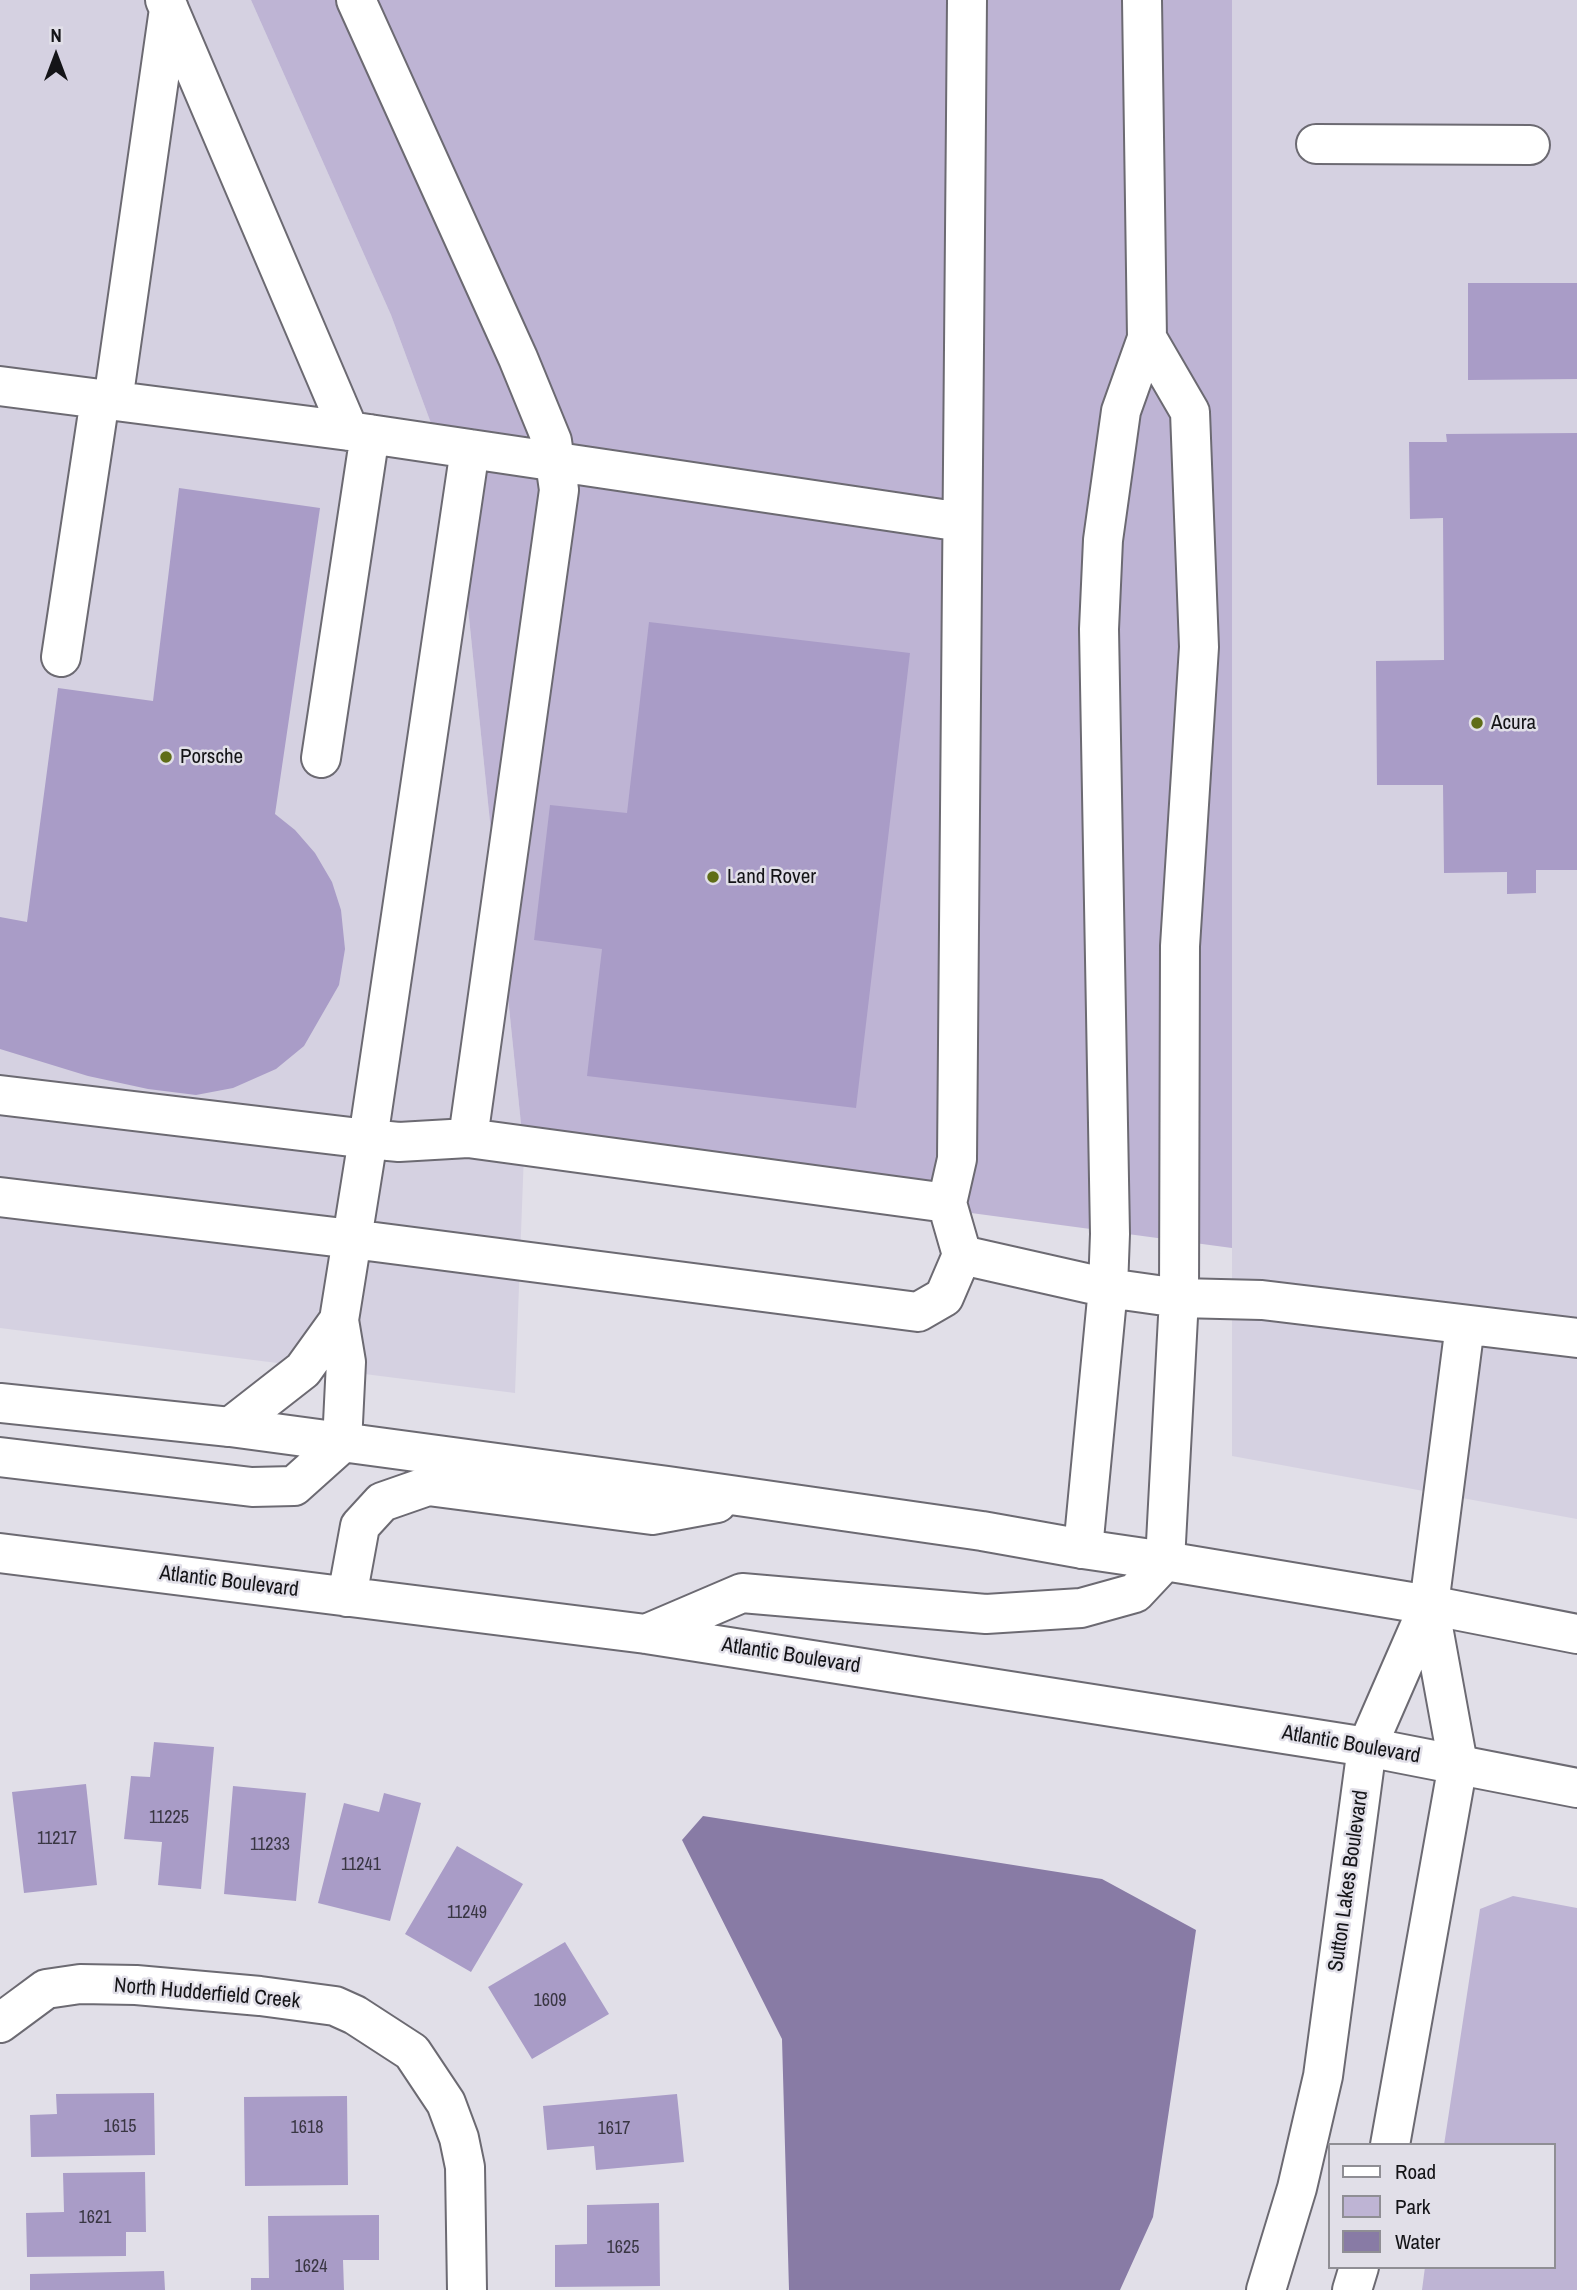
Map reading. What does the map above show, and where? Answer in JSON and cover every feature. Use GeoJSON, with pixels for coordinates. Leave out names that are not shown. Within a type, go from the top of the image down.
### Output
{"type":"FeatureCollection","features":[{"type":"Feature","properties":{"kind":"main road"},"geometry":{"type":"LineString","coordinates":[[356,0],[518,358],[552,441],[559,489],[468,1138]]}},
{"type":"Feature","properties":{"kind":"main road"},"geometry":{"type":"LineString","coordinates":[[0,1196],[918,1312],[944,1297],[962,1255],[947,1203],[957,1158],[967,0]]}},
{"type":"Feature","properties":{"kind":"main road"},"geometry":{"type":"LineString","coordinates":[[1083,1549],[1108,1288],[1110,1234],[1099,629],[1103,540],[1121,411],[1147,338],[1142,0]]}},
{"type":"Feature","properties":{"kind":"main road"},"geometry":{"type":"LineString","coordinates":[[61,657],[107,400],[167,4]]}},
{"type":"Feature","properties":{"kind":"main road"},"geometry":{"type":"LineString","coordinates":[[167,4],[360,432],[321,758]]}},
{"type":"Feature","properties":{"kind":"main road"},"geometry":{"type":"LineString","coordinates":[[1316,144],[1530,145]]}},
{"type":"Feature","properties":{"kind":"main road"},"geometry":{"type":"LineString","coordinates":[[646,1634],[742,1593],[986,1614],[1081,1608],[1135,1593],[1165,1562],[1179,1298],[1180,946],[1199,647],[1190,412],[1147,338]]}},
{"type":"Feature","properties":{"kind":"main road"},"geometry":{"type":"LineString","coordinates":[[0,386],[360,432],[962,522]]}},
{"type":"Feature","properties":{"kind":"main road"},"geometry":{"type":"LineString","coordinates":[[0,1457],[253,1487],[294,1486],[342,1443],[346,1362],[339,1320],[470,449]]}},
{"type":"Feature","properties":{"kind":"main road"},"geometry":{"type":"LineString","coordinates":[[0,1095],[399,1142],[468,1138],[947,1203]]}},
{"type":"Feature","properties":{"kind":"main road"},"geometry":{"type":"LineString","coordinates":[[962,1255],[1108,1288],[1179,1298],[1262,1300],[1577,1338]]}},
{"type":"Feature","properties":{"kind":"main road"},"geometry":{"type":"LineString","coordinates":[[230,1427],[303,1370],[339,1320]]}},
{"type":"Feature","properties":{"kind":"main road"},"geometry":{"type":"LineString","coordinates":[[1390,2143],[1458,1764],[1429,1605],[1465,1325]]}},
{"type":"Feature","properties":{"kind":"main road"},"geometry":{"type":"LineString","coordinates":[[0,1403],[230,1427],[982,1531],[1429,1605],[1577,1634]]}},
{"type":"Feature","properties":{"kind":"main road"},"geometry":{"type":"LineString","coordinates":[[347,1597],[360,1526],[382,1502],[428,1486],[652,1515],[750,1498]]}},
{"type":"Feature","properties":{"kind":"main road","name":"Atlantic Boulevard"},"geometry":{"type":"LineString","coordinates":[[0,1553],[646,1634],[1367,1747],[1577,1788]]}},
{"type":"Feature","properties":{"kind":"main road","name":"Sutton Lakes Boulevard"},"geometry":{"type":"LineString","coordinates":[[1266,2290],[1297,2188],[1323,2076],[1367,1747],[1429,1605]]}},
{"type":"Feature","properties":{"kind":"main road","name":"North Hudderfield Creek"},"geometry":{"type":"LineString","coordinates":[[0,2024],[46,1989],[80,1984],[136,1985],[260,1996],[335,2006],[355,2015],[412,2052],[446,2103],[459,2138],[465,2167],[467,2290]]}},
{"type":"Feature","properties":{"kind":"main road"},"geometry":{"type":"LineString","coordinates":[[1352,2290],[1358,2269]]}},
{"type":"Feature","properties":{"kind":"shaded area"},"geometry":{"type":"Polygon","coordinates":[[[0,0],[251,0],[391,315],[456,491],[524,1153],[515,1393],[0,1328],[0,0]]]}},
{"type":"Feature","properties":{"kind":"shaded area"},"geometry":{"type":"Polygon","coordinates":[[[1232,0],[1577,0],[1577,1519],[1232,1456],[1232,0]]]}},
{"type":"Feature","properties":{"kind":"green space"},"geometry":{"type":"Polygon","coordinates":[[[251,0],[1232,0],[1232,1248],[524,1153],[456,491],[391,315],[251,0]]]}},
{"type":"Feature","properties":{"kind":"green space"},"geometry":{"type":"Polygon","coordinates":[[[1513,1896],[1577,1908],[1577,2290],[1422,2290],[1425,2269],[1556,2269],[1556,2143],[1444,2143],[1480,1909],[1513,1896]]]}},
{"type":"Feature","properties":{"kind":"water"},"geometry":{"type":"Polygon","coordinates":[[[703,1816],[1102,1879],[1196,1930],[1153,2217],[1120,2290],[789,2290],[782,2039],[682,1840],[703,1816]]]}},
{"type":"Feature","properties":{"kind":"building"},"geometry":{"type":"Polygon","coordinates":[[[1468,283],[1577,283],[1577,379],[1468,380],[1468,283]]]}},
{"type":"Feature","properties":{"kind":"building","name":"Acura"},"geometry":{"type":"Polygon","coordinates":[[[1577,433],[1577,870],[1536,870],[1536,893],[1507,894],[1507,872],[1444,873],[1443,785],[1377,785],[1376,661],[1444,660],[1443,518],[1410,519],[1409,442],[1447,442],[1446,434],[1577,433]]]}},
{"type":"Feature","properties":{"kind":"building","name":"Porsche"},"geometry":{"type":"Polygon","coordinates":[[[179,488],[320,508],[275,814],[295,830],[315,853],[332,882],[341,910],[345,949],[339,985],[304,1046],[276,1069],[233,1088],[196,1095],[148,1089],[88,1076],[0,1049],[0,917],[27,922],[58,688],[153,701],[179,488]]]}},
{"type":"Feature","properties":{"kind":"building","name":"Land Rover"},"geometry":{"type":"Polygon","coordinates":[[[649,622],[910,653],[856,1108],[587,1076],[602,949],[534,940],[550,805],[627,813],[649,622]]]}},
{"type":"Feature","properties":{"kind":"building"},"geometry":{"type":"Polygon","coordinates":[[[154,1742],[214,1747],[201,1889],[158,1885],[162,1842],[124,1839],[131,1776],[150,1777],[154,1742]]]}},
{"type":"Feature","properties":{"kind":"building"},"geometry":{"type":"Polygon","coordinates":[[[86,1784],[97,1885],[24,1893],[12,1792],[86,1784]]]}},
{"type":"Feature","properties":{"kind":"building"},"geometry":{"type":"Polygon","coordinates":[[[233,1786],[306,1793],[296,1901],[224,1894],[233,1786]]]}},
{"type":"Feature","properties":{"kind":"building"},"geometry":{"type":"Polygon","coordinates":[[[384,1793],[421,1803],[390,1921],[318,1903],[344,1803],[379,1812],[384,1793]]]}},
{"type":"Feature","properties":{"kind":"building"},"geometry":{"type":"Polygon","coordinates":[[[457,1846],[523,1884],[471,1972],[405,1934],[457,1846]]]}},
{"type":"Feature","properties":{"kind":"building"},"geometry":{"type":"Polygon","coordinates":[[[565,1942],[609,2014],[532,2059],[488,1987],[565,1942]]]}},
{"type":"Feature","properties":{"kind":"building"},"geometry":{"type":"Polygon","coordinates":[[[154,2093],[155,2155],[31,2157],[30,2115],[57,2114],[56,2094],[154,2093]]]}},
{"type":"Feature","properties":{"kind":"building"},"geometry":{"type":"Polygon","coordinates":[[[677,2094],[684,2162],[596,2170],[594,2146],[547,2150],[543,2106],[677,2094]]]}},
{"type":"Feature","properties":{"kind":"building"},"geometry":{"type":"Polygon","coordinates":[[[347,2096],[348,2185],[245,2186],[244,2097],[347,2096]]]}},
{"type":"Feature","properties":{"kind":"building"},"geometry":{"type":"Polygon","coordinates":[[[145,2172],[146,2232],[126,2232],[126,2256],[27,2257],[26,2213],[64,2212],[63,2173],[145,2172]]]}},
{"type":"Feature","properties":{"kind":"building"},"geometry":{"type":"Polygon","coordinates":[[[659,2203],[660,2286],[555,2287],[555,2245],[587,2244],[587,2205],[659,2203]]]}},
{"type":"Feature","properties":{"kind":"building"},"geometry":{"type":"Polygon","coordinates":[[[379,2215],[379,2260],[343,2260],[344,2290],[251,2290],[251,2278],[269,2278],[268,2216],[379,2215]]]}},
{"type":"Feature","properties":{"kind":"building"},"geometry":{"type":"Polygon","coordinates":[[[164,2271],[165,2290],[30,2290],[30,2274],[164,2271]]]}},
{"type":"Feature","properties":{"kind":"place","name":"Acura"},"geometry":{"type":"Point","coordinates":[1477,723]}},
{"type":"Feature","properties":{"kind":"place","name":"Porsche"},"geometry":{"type":"Point","coordinates":[166,757]}},
{"type":"Feature","properties":{"kind":"place","name":"Land Rover"},"geometry":{"type":"Point","coordinates":[713,877]}}]}
